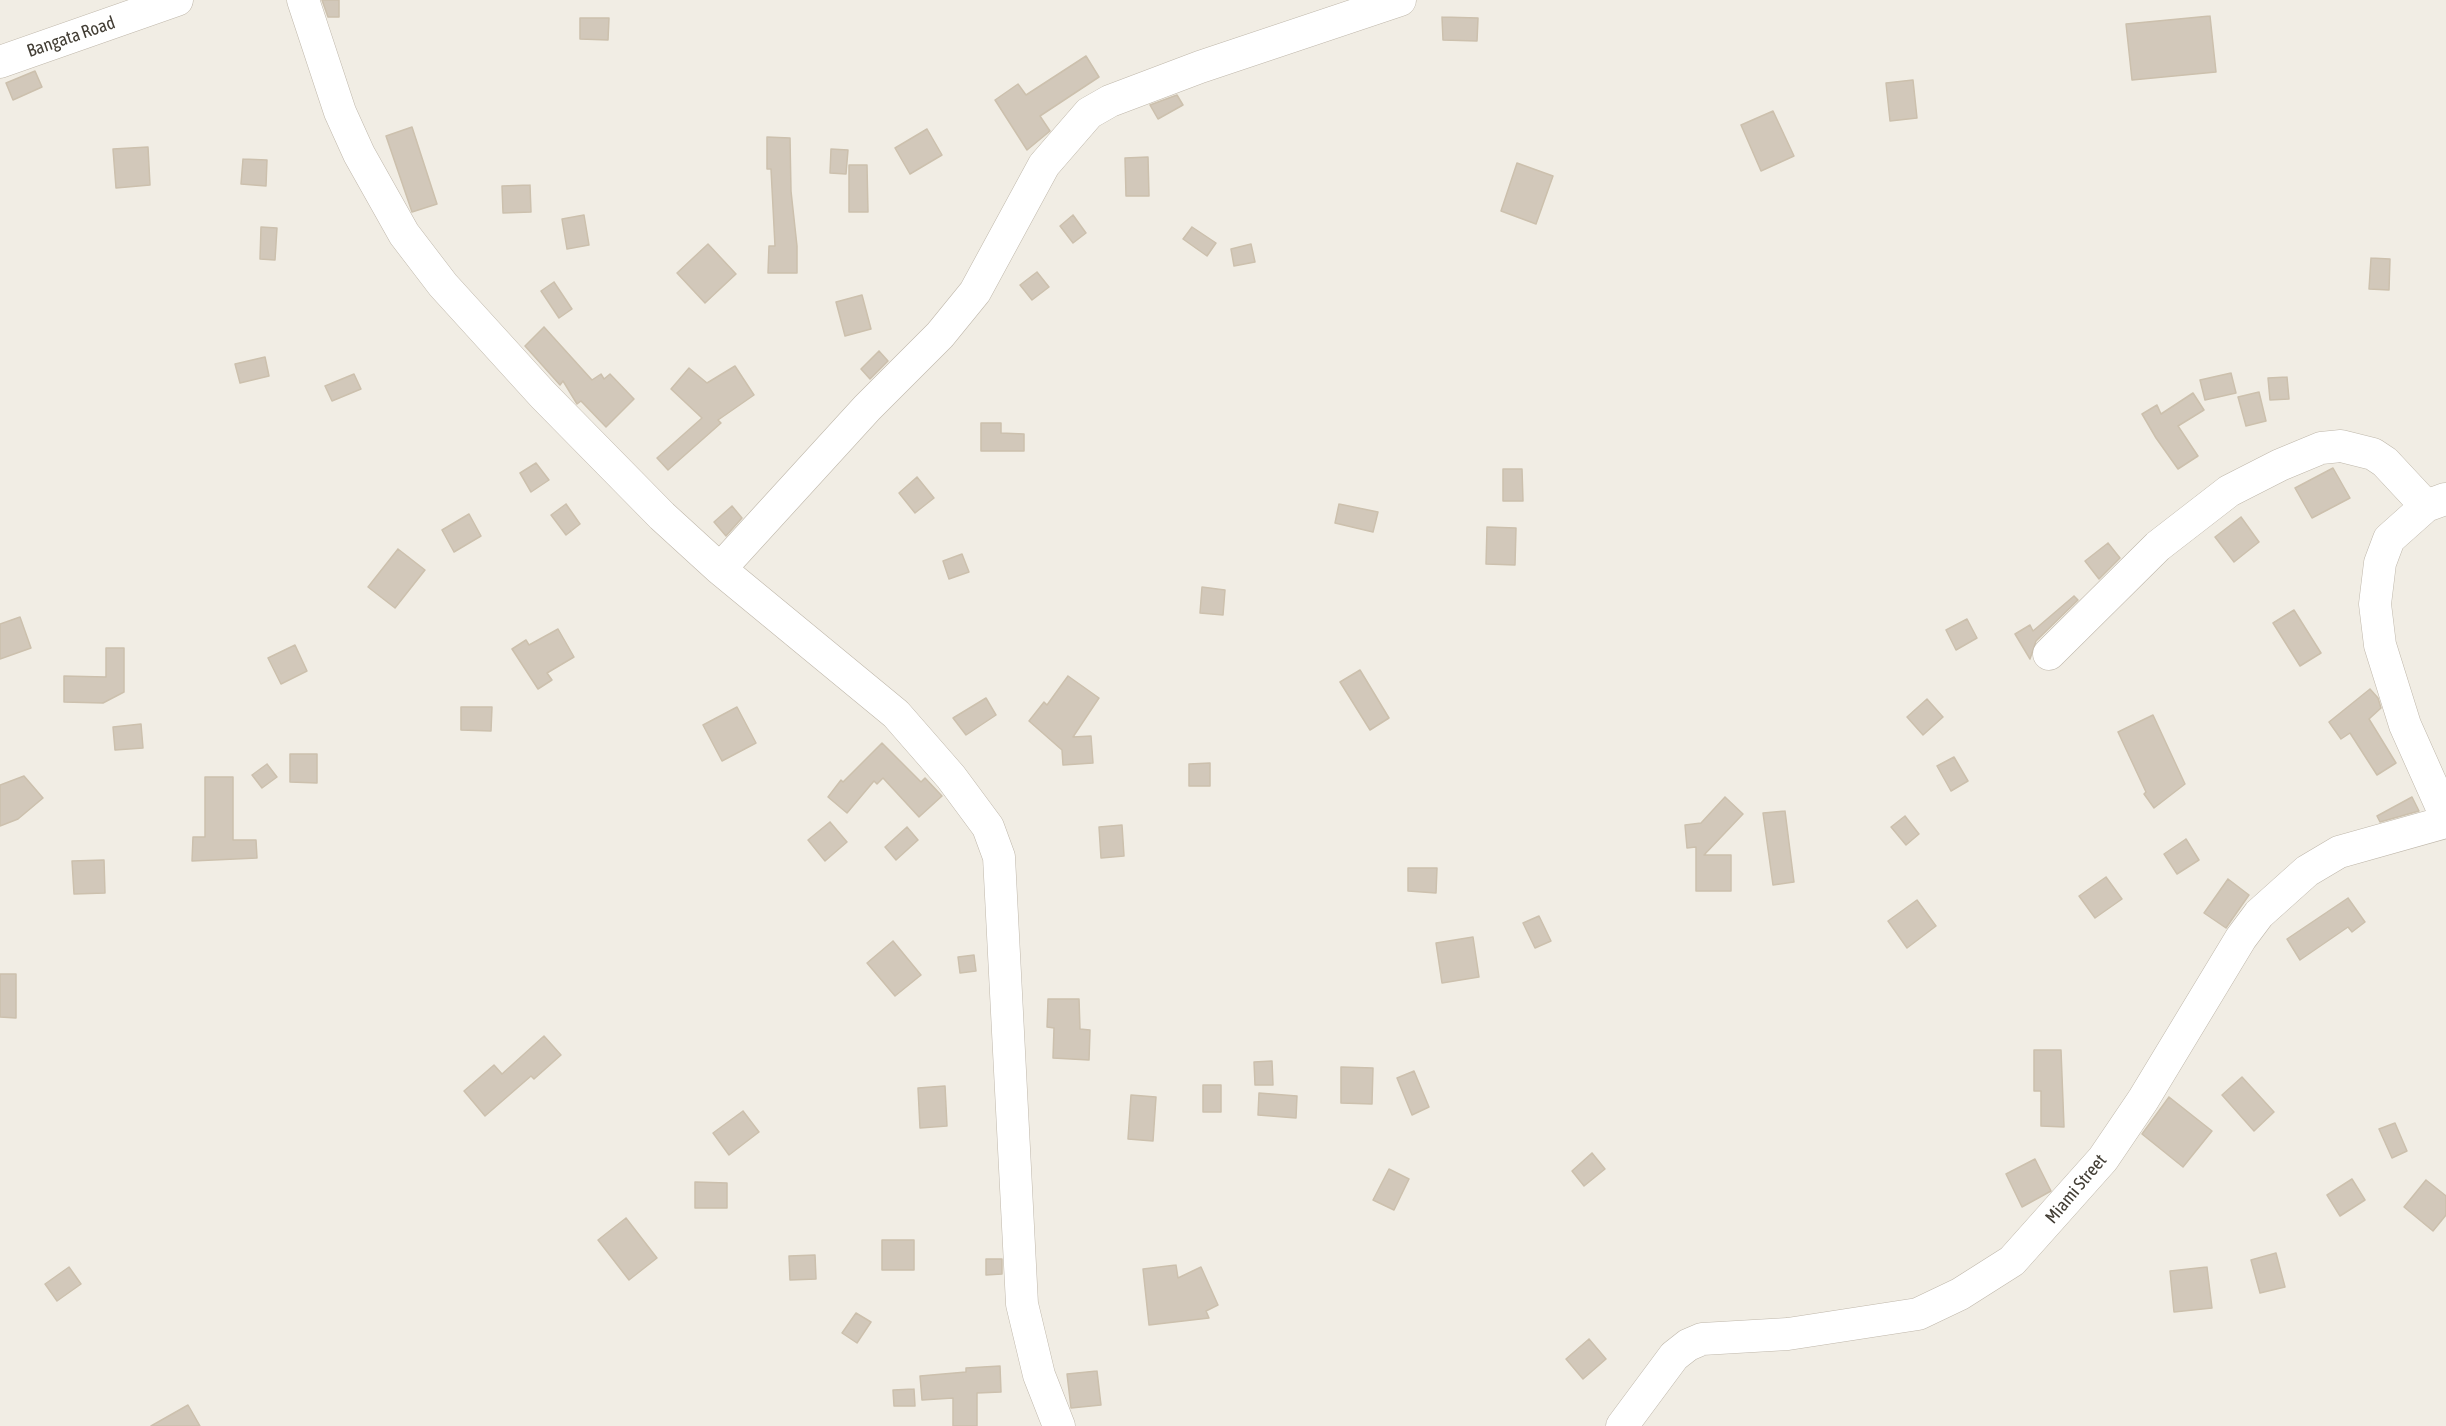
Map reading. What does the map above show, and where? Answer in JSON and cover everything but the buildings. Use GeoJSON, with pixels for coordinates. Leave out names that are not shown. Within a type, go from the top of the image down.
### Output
{"type":"FeatureCollection","features":[{"type":"Feature","properties":{"kind":"street","name":"Bangata Road"},"geometry":{"type":"LineString","coordinates":[[0,62],[177,0]]}},
{"type":"Feature","properties":{"kind":"street"},"geometry":{"type":"LineString","coordinates":[[303,0],[340,112],[359,154],[404,234],[443,285],[543,395],[662,516],[720,569],[896,714],[951,777],[988,827],[996,842],[1000,879],[1023,1304],[1039,1375],[1059,1426]]}},
{"type":"Feature","properties":{"kind":"street"},"geometry":{"type":"LineString","coordinates":[[720,569],[867,408],[940,335],[975,292],[1044,165],[1089,113],[1110,101],[1200,67],[1400,0]]}},
{"type":"Feature","properties":{"kind":"street"},"geometry":{"type":"LineString","coordinates":[[2049,654],[2158,546],[2229,491],[2320,448],[2341,446],[2373,454],[2436,503],[2389,539],[2380,563],[2375,604],[2380,645],[2405,725],[2446,817]]}},
{"type":"Feature","properties":{"kind":"street","name":"Miami Street"},"geometry":{"type":"LineString","coordinates":[[1622,1426],[1674,1356],[1702,1338],[1788,1334],[1918,1314],[1960,1294],[2012,1261],[2103,1159],[2143,1100],[2241,938],[2259,914],[2307,871],[2339,852],[2446,822]]}}]}
